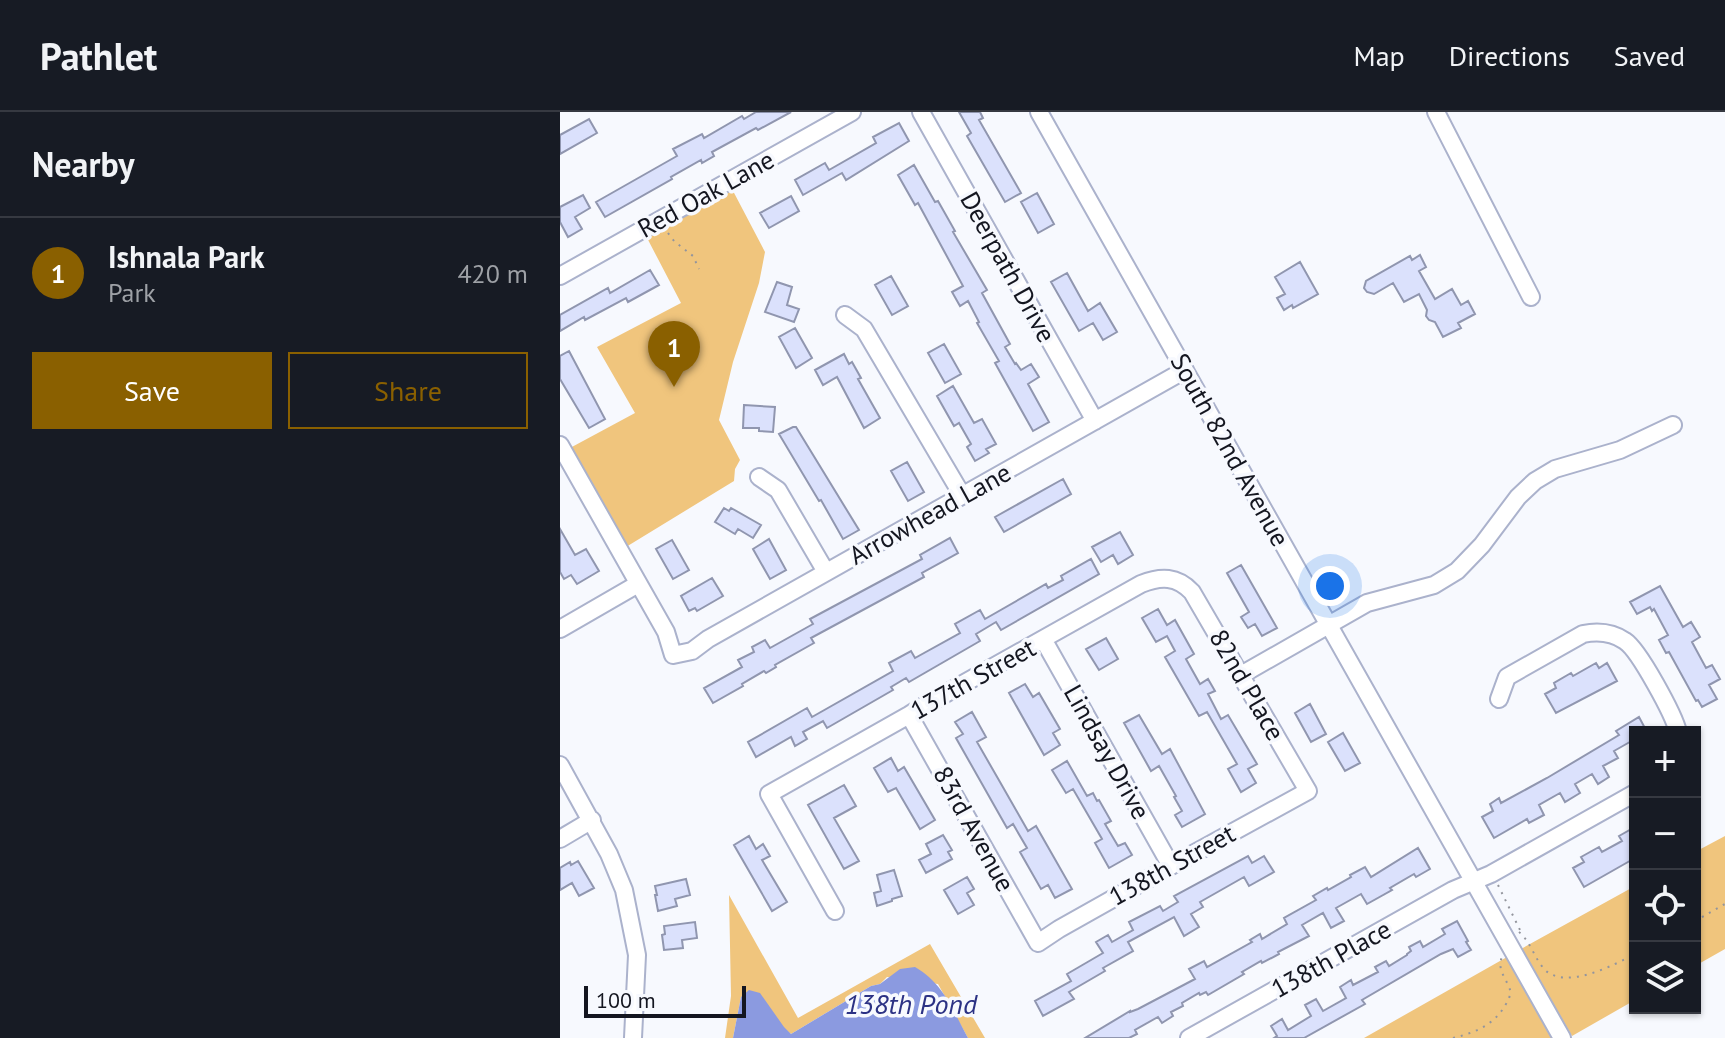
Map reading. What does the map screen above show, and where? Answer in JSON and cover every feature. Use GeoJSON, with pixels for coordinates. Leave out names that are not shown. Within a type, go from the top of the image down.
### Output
{"type":"FeatureCollection","features":[{"type":"Feature","properties":{"kind":"street","name":"Red Oak Lane"},"geometry":{"type":"LineString","coordinates":[[560,276],[852,112]]}},
{"type":"Feature","properties":{"kind":"street","name":"Deerpath Drive"},"geometry":{"type":"LineString","coordinates":[[921,112],[1095,421]]}},
{"type":"Feature","properties":{"kind":"street","name":"South 82nd Avenue"},"geometry":{"type":"LineString","coordinates":[[1039,112],[1562,1038]]}},
{"type":"Feature","properties":{"kind":"street"},"geometry":{"type":"LineString","coordinates":[[1436,112],[1531,297]]}},
{"type":"Feature","properties":{"kind":"street"},"geometry":{"type":"LineString","coordinates":[[845,315],[864,329],[962,495]]}},
{"type":"Feature","properties":{"kind":"street","name":"Arrowhead Lane"},"geometry":{"type":"LineString","coordinates":[[638,584],[666,632],[673,655],[692,651],[708,639],[1185,370]]}},
{"type":"Feature","properties":{"kind":"street"},"geometry":{"type":"LineString","coordinates":[[1241,675],[1367,603],[1434,585],[1457,571],[1482,545],[1518,497],[1535,481],[1555,469],[1620,450],[1673,425]]}},
{"type":"Feature","properties":{"kind":"street"},"geometry":{"type":"LineString","coordinates":[[560,445],[638,584],[560,629]]}},
{"type":"Feature","properties":{"kind":"street"},"geometry":{"type":"LineString","coordinates":[[759,477],[778,490],[826,572]]}},
{"type":"Feature","properties":{"kind":"street","name":"137th Street"},"geometry":{"type":"LineString","coordinates":[[835,911],[769,794],[1141,584],[1162,578],[1181,582]]}},
{"type":"Feature","properties":{"kind":"street","name":"82nd Place"},"geometry":{"type":"LineString","coordinates":[[1181,582],[1198,601],[1308,791]]}},
{"type":"Feature","properties":{"kind":"street"},"geometry":{"type":"LineString","coordinates":[[1499,699],[1507,677],[1583,634],[1605,633],[1624,640],[1636,652],[1676,726]]}},
{"type":"Feature","properties":{"kind":"street","name":"Lindsay Drive"},"geometry":{"type":"LineString","coordinates":[[1043,639],[1171,866]]}},
{"type":"Feature","properties":{"kind":"street","name":"83rd Avenue"},"geometry":{"type":"LineString","coordinates":[[909,715],[1038,943]]}},
{"type":"Feature","properties":{"kind":"street"},"geometry":{"type":"LineString","coordinates":[[560,765],[592,820],[624,890],[637,955],[633,1038]]}},
{"type":"Feature","properties":{"kind":"street","name":"138th Street"},"geometry":{"type":"LineString","coordinates":[[1038,943],[1308,791]]}},
{"type":"Feature","properties":{"kind":"street","name":"138th Place"},"geometry":{"type":"LineString","coordinates":[[1189,1038],[1453,890],[1491,874],[1629,796]]}},
{"type":"Feature","properties":{"kind":"street"},"geometry":{"type":"LineString","coordinates":[[560,839],[592,820]]}},
{"type":"Feature","properties":{"kind":"path"},"geometry":{"type":"LineString","coordinates":[[668,232],[693,256],[699,269]]}},
{"type":"Feature","properties":{"kind":"path"},"geometry":{"type":"LineString","coordinates":[[1491,874],[1520,931],[1545,969],[1570,978],[1585,976],[1629,957]]}},
{"type":"Feature","properties":{"kind":"path"},"geometry":{"type":"LineString","coordinates":[[1701,918],[1725,904]]}},
{"type":"Feature","properties":{"kind":"path"},"geometry":{"type":"LineString","coordinates":[[1453,1038],[1482,1029],[1503,1011],[1511,993],[1499,964],[1520,931]]}},
{"type":"Feature","properties":{"kind":"shaded area"},"geometry":{"type":"Polygon","coordinates":[[[732,189],[765,252],[719,420],[740,460],[734,481],[626,547],[570,448],[635,413],[597,347],[681,303],[646,236],[732,189]]]}},
{"type":"Feature","properties":{"kind":"shaded area"},"geometry":{"type":"Polygon","coordinates":[[[1725,836],[1725,949],[1701,963],[1701,870],[1701,849],[1725,836]]]}},
{"type":"Feature","properties":{"kind":"shaded area"},"geometry":{"type":"Polygon","coordinates":[[[1629,889],[1629,1003],[1572,1036],[1521,949],[1629,889]]]}},
{"type":"Feature","properties":{"kind":"shaded area"},"geometry":{"type":"Polygon","coordinates":[[[729,895],[798,1018],[930,944],[985,1038],[968,1038],[938,984],[887,977],[880,984],[871,986],[791,1034],[741,997],[733,1038],[725,1038],[731,996],[729,895]]]}},
{"type":"Feature","properties":{"kind":"shaded area"},"geometry":{"type":"Polygon","coordinates":[[[1507,957],[1553,1038],[1364,1038],[1507,957]]]}},
{"type":"Feature","properties":{"kind":"water","name":"138th Pond"},"geometry":{"type":"Polygon","coordinates":[[[915,967],[940,989],[968,1038],[733,1038],[741,997],[749,990],[760,993],[791,1034],[871,986],[880,984],[900,969],[915,967]]]}},
{"type":"Feature","properties":{"kind":"building"},"geometry":{"type":"Polygon","coordinates":[[[756,112],[791,112],[712,152],[714,156],[702,163],[701,160],[605,217],[596,202],[677,156],[673,149],[702,134],[704,138],[742,116],[744,119],[756,112]]]}},
{"type":"Feature","properties":{"kind":"building"},"geometry":{"type":"Polygon","coordinates":[[[959,112],[980,112],[983,118],[979,120],[1021,193],[1005,202],[967,136],[971,133],[959,112]]]}},
{"type":"Feature","properties":{"kind":"building"},"geometry":{"type":"Polygon","coordinates":[[[589,119],[597,133],[560,154],[560,135],[589,119]]]}},
{"type":"Feature","properties":{"kind":"building"},"geometry":{"type":"Polygon","coordinates":[[[899,123],[909,141],[846,180],[842,173],[803,195],[795,180],[825,163],[829,170],[876,143],[873,137],[899,123]]]}},
{"type":"Feature","properties":{"kind":"building"},"geometry":{"type":"Polygon","coordinates":[[[914,165],[935,202],[938,201],[987,290],[982,293],[1010,344],[1005,347],[1015,364],[1021,370],[1031,364],[1039,377],[1028,384],[1049,422],[1033,431],[995,363],[999,361],[968,301],[960,306],[952,292],[963,286],[918,203],[915,205],[898,175],[914,165]]]}},
{"type":"Feature","properties":{"kind":"building"},"geometry":{"type":"Polygon","coordinates":[[[1037,193],[1054,224],[1038,233],[1021,202],[1037,193]]]}},
{"type":"Feature","properties":{"kind":"building"},"geometry":{"type":"Polygon","coordinates":[[[583,195],[590,208],[575,217],[582,229],[568,237],[560,222],[560,207],[583,195]]]}},
{"type":"Feature","properties":{"kind":"building"},"geometry":{"type":"Polygon","coordinates":[[[791,196],[799,211],[769,228],[760,213],[791,196]]]}},
{"type":"Feature","properties":{"kind":"building"},"geometry":{"type":"Polygon","coordinates":[[[1420,255],[1426,267],[1419,271],[1435,299],[1452,289],[1461,305],[1468,301],[1475,314],[1458,323],[1461,328],[1443,337],[1435,322],[1426,316],[1427,310],[1419,294],[1404,302],[1393,283],[1374,294],[1364,288],[1366,281],[1410,256],[1412,260],[1420,255]]]}},
{"type":"Feature","properties":{"kind":"building"},"geometry":{"type":"Polygon","coordinates":[[[1300,262],[1318,294],[1284,310],[1277,298],[1285,294],[1275,277],[1300,262]]]}},
{"type":"Feature","properties":{"kind":"building"},"geometry":{"type":"Polygon","coordinates":[[[650,270],[659,285],[628,302],[626,298],[585,320],[584,317],[560,331],[560,315],[608,288],[610,293],[650,270]]]}},
{"type":"Feature","properties":{"kind":"building"},"geometry":{"type":"Polygon","coordinates":[[[1067,273],[1088,311],[1100,303],[1117,332],[1103,340],[1093,323],[1079,331],[1051,282],[1067,273]]]}},
{"type":"Feature","properties":{"kind":"building"},"geometry":{"type":"Polygon","coordinates":[[[891,276],[908,306],[892,315],[875,285],[891,276]]]}},
{"type":"Feature","properties":{"kind":"building"},"geometry":{"type":"Polygon","coordinates":[[[777,282],[792,287],[787,305],[799,309],[794,322],[765,312],[777,282]]]}},
{"type":"Feature","properties":{"kind":"building"},"geometry":{"type":"Polygon","coordinates":[[[795,328],[812,358],[796,368],[779,337],[795,328]]]}},
{"type":"Feature","properties":{"kind":"building"},"geometry":{"type":"Polygon","coordinates":[[[944,344],[961,374],[945,383],[928,353],[944,344]]]}},
{"type":"Feature","properties":{"kind":"building"},"geometry":{"type":"Polygon","coordinates":[[[569,351],[605,419],[589,428],[560,379],[560,356],[569,351]]]}},
{"type":"Feature","properties":{"kind":"building"},"geometry":{"type":"Polygon","coordinates":[[[844,354],[861,378],[858,379],[880,418],[864,428],[837,377],[823,385],[815,370],[844,354]]]}},
{"type":"Feature","properties":{"kind":"building"},"geometry":{"type":"Polygon","coordinates":[[[953,386],[974,423],[982,419],[996,444],[986,449],[989,453],[975,461],[967,447],[971,444],[959,423],[954,426],[937,396],[953,386]]]}},
{"type":"Feature","properties":{"kind":"building"},"geometry":{"type":"Polygon","coordinates":[[[744,405],[775,407],[773,432],[743,428],[744,405]]]}},
{"type":"Feature","properties":{"kind":"building"},"geometry":{"type":"Polygon","coordinates":[[[796,427],[859,530],[843,539],[779,434],[796,427]]]}},
{"type":"Feature","properties":{"kind":"building"},"geometry":{"type":"Polygon","coordinates":[[[907,462],[924,492],[908,501],[891,471],[907,462]]]}},
{"type":"Feature","properties":{"kind":"building"},"geometry":{"type":"Polygon","coordinates":[[[1063,479],[1071,494],[1004,532],[995,517],[1063,479]]]}},
{"type":"Feature","properties":{"kind":"building"},"geometry":{"type":"Polygon","coordinates":[[[724,508],[729,511],[731,508],[761,525],[753,538],[738,529],[735,534],[715,522],[724,508]]]}},
{"type":"Feature","properties":{"kind":"building"},"geometry":{"type":"Polygon","coordinates":[[[560,529],[575,555],[586,549],[599,571],[577,584],[571,575],[564,579],[560,572],[560,529]]]}},
{"type":"Feature","properties":{"kind":"building"},"geometry":{"type":"Polygon","coordinates":[[[1120,532],[1133,555],[1118,564],[1113,555],[1101,562],[1092,547],[1120,532]]]}},
{"type":"Feature","properties":{"kind":"building"},"geometry":{"type":"Polygon","coordinates":[[[950,538],[958,553],[922,573],[924,577],[811,638],[814,643],[713,703],[704,688],[742,667],[738,660],[754,652],[752,647],[765,640],[770,648],[813,624],[810,619],[922,559],[920,555],[950,538]]]}},
{"type":"Feature","properties":{"kind":"building"},"geometry":{"type":"Polygon","coordinates":[[[769,539],[786,570],[770,579],[753,549],[769,539]]]}},
{"type":"Feature","properties":{"kind":"building"},"geometry":{"type":"Polygon","coordinates":[[[672,540],[689,570],[673,579],[656,549],[672,540]]]}},
{"type":"Feature","properties":{"kind":"building"},"geometry":{"type":"Polygon","coordinates":[[[1091,559],[1099,574],[1001,630],[996,622],[976,634],[980,641],[909,682],[906,678],[891,687],[893,690],[827,728],[823,721],[803,732],[807,739],[795,746],[791,737],[756,757],[748,742],[807,708],[812,717],[893,671],[889,663],[911,651],[915,658],[960,633],[955,624],[980,610],[985,619],[1046,584],[1048,588],[1063,580],[1061,576],[1091,559]]]}},
{"type":"Feature","properties":{"kind":"building"},"geometry":{"type":"Polygon","coordinates":[[[1241,565],[1277,628],[1262,636],[1255,624],[1248,628],[1241,617],[1249,612],[1227,573],[1241,565]]]}},
{"type":"Feature","properties":{"kind":"building"},"geometry":{"type":"Polygon","coordinates":[[[712,578],[723,596],[697,611],[695,608],[689,611],[681,596],[712,578]]]}},
{"type":"Feature","properties":{"kind":"building"},"geometry":{"type":"Polygon","coordinates":[[[1660,586],[1683,627],[1691,622],[1700,637],[1692,642],[1706,668],[1712,665],[1720,679],[1709,685],[1717,699],[1702,707],[1659,640],[1668,635],[1654,609],[1652,611],[1650,607],[1637,614],[1630,602],[1660,586]]]}},
{"type":"Feature","properties":{"kind":"building"},"geometry":{"type":"Polygon","coordinates":[[[1158,609],[1167,625],[1175,620],[1194,654],[1186,659],[1200,684],[1208,679],[1215,691],[1208,694],[1221,719],[1228,715],[1257,764],[1248,769],[1256,783],[1241,792],[1228,769],[1237,764],[1207,712],[1199,716],[1165,657],[1175,651],[1167,636],[1156,642],[1142,618],[1158,609]]]}},
{"type":"Feature","properties":{"kind":"building"},"geometry":{"type":"Polygon","coordinates":[[[1106,638],[1118,659],[1099,670],[1086,649],[1106,638]]]}},
{"type":"Feature","properties":{"kind":"building"},"geometry":{"type":"Polygon","coordinates":[[[1596,663],[1599,668],[1607,663],[1617,681],[1556,713],[1545,694],[1556,688],[1554,683],[1596,663]]]}},
{"type":"Feature","properties":{"kind":"building"},"geometry":{"type":"Polygon","coordinates":[[[1025,684],[1033,697],[1039,693],[1060,729],[1053,733],[1060,745],[1044,755],[1009,693],[1025,684]]]}},
{"type":"Feature","properties":{"kind":"building"},"geometry":{"type":"Polygon","coordinates":[[[1310,704],[1326,734],[1311,742],[1295,713],[1310,704]]]}},
{"type":"Feature","properties":{"kind":"building"},"geometry":{"type":"Polygon","coordinates":[[[972,712],[986,737],[977,742],[1028,831],[1036,826],[1072,889],[1055,898],[1048,885],[1041,889],[1020,852],[1027,848],[1013,824],[1007,828],[956,738],[963,734],[955,722],[972,712]]]}},
{"type":"Feature","properties":{"kind":"building"},"geometry":{"type":"Polygon","coordinates":[[[1139,715],[1162,754],[1170,749],[1205,814],[1182,827],[1175,815],[1182,811],[1176,796],[1159,766],[1151,771],[1124,723],[1139,715]]]}},
{"type":"Feature","properties":{"kind":"building"},"geometry":{"type":"Polygon","coordinates":[[[1639,717],[1644,726],[1629,726],[1629,742],[1614,751],[1618,758],[1603,766],[1609,777],[1598,784],[1592,774],[1575,784],[1580,793],[1565,802],[1560,793],[1539,805],[1544,815],[1529,823],[1527,819],[1494,838],[1482,817],[1493,811],[1490,804],[1499,798],[1501,803],[1547,778],[1619,735],[1616,731],[1639,717]]]}},
{"type":"Feature","properties":{"kind":"building"},"geometry":{"type":"Polygon","coordinates":[[[1343,733],[1360,763],[1345,771],[1328,742],[1343,733]]]}},
{"type":"Feature","properties":{"kind":"building"},"geometry":{"type":"Polygon","coordinates":[[[891,758],[898,771],[904,767],[935,820],[920,829],[896,788],[888,792],[874,768],[891,758]]]}},
{"type":"Feature","properties":{"kind":"building"},"geometry":{"type":"Polygon","coordinates":[[[1067,761],[1087,796],[1093,793],[1099,800],[1111,821],[1105,824],[1118,846],[1125,843],[1132,855],[1109,868],[1095,843],[1102,839],[1073,789],[1066,793],[1052,770],[1067,761]]]}},
{"type":"Feature","properties":{"kind":"building"},"geometry":{"type":"Polygon","coordinates":[[[844,785],[856,806],[834,818],[859,861],[844,869],[808,805],[844,785]]]}},
{"type":"Feature","properties":{"kind":"building"},"geometry":{"type":"Polygon","coordinates":[[[1629,830],[1629,861],[1584,887],[1573,868],[1584,862],[1581,857],[1599,847],[1602,852],[1622,841],[1619,836],[1629,830]]]}},
{"type":"Feature","properties":{"kind":"building"},"geometry":{"type":"Polygon","coordinates":[[[943,835],[952,850],[948,852],[952,859],[926,873],[919,860],[931,854],[926,844],[943,835]]]}},
{"type":"Feature","properties":{"kind":"building"},"geometry":{"type":"Polygon","coordinates":[[[749,836],[756,849],[763,844],[770,856],[762,860],[787,902],[772,911],[734,845],[749,836]]]}},
{"type":"Feature","properties":{"kind":"building"},"geometry":{"type":"Polygon","coordinates":[[[1418,848],[1430,869],[1416,877],[1414,874],[1367,904],[1361,894],[1336,908],[1344,921],[1331,928],[1323,913],[1302,925],[1309,936],[1242,972],[1244,974],[1208,995],[1206,992],[1199,993],[1171,1012],[1173,1016],[1162,1023],[1158,1017],[1135,1030],[1137,1034],[1129,1038],[1085,1038],[1130,1011],[1195,979],[1189,969],[1204,961],[1207,967],[1252,942],[1250,940],[1260,934],[1262,939],[1287,924],[1284,918],[1316,900],[1313,896],[1327,888],[1365,867],[1371,877],[1418,848]]]}},
{"type":"Feature","properties":{"kind":"building"},"geometry":{"type":"Polygon","coordinates":[[[1248,856],[1252,863],[1264,856],[1274,872],[1249,886],[1244,877],[1200,902],[1203,907],[1191,914],[1199,927],[1184,936],[1174,917],[1128,942],[1133,951],[1069,992],[1074,999],[1043,1016],[1035,1001],[1071,981],[1067,974],[1103,953],[1096,942],[1108,935],[1112,942],[1133,930],[1129,922],[1160,906],[1163,911],[1178,902],[1174,896],[1248,856]]]}},
{"type":"Feature","properties":{"kind":"building"},"geometry":{"type":"Polygon","coordinates":[[[578,861],[594,888],[579,896],[572,883],[560,890],[560,868],[578,861]]]}},
{"type":"Feature","properties":{"kind":"building"},"geometry":{"type":"Polygon","coordinates":[[[894,870],[902,896],[877,906],[874,893],[881,891],[877,875],[894,870]]]}},
{"type":"Feature","properties":{"kind":"building"},"geometry":{"type":"Polygon","coordinates":[[[967,877],[974,889],[967,893],[974,905],[958,914],[944,890],[967,877]]]}},
{"type":"Feature","properties":{"kind":"building"},"geometry":{"type":"Polygon","coordinates":[[[686,879],[690,895],[675,899],[677,906],[658,911],[655,886],[686,879]]]}},
{"type":"Feature","properties":{"kind":"building"},"geometry":{"type":"Polygon","coordinates":[[[1457,921],[1471,950],[1458,957],[1453,949],[1441,954],[1362,1000],[1365,1004],[1304,1038],[1274,1038],[1277,1036],[1271,1026],[1282,1019],[1288,1030],[1311,1016],[1305,1005],[1316,999],[1323,1011],[1346,998],[1340,987],[1351,980],[1353,985],[1378,972],[1375,967],[1386,961],[1389,966],[1407,955],[1411,951],[1409,947],[1420,941],[1423,947],[1445,934],[1442,929],[1457,921]]]}},
{"type":"Feature","properties":{"kind":"building"},"geometry":{"type":"Polygon","coordinates":[[[695,922],[697,938],[682,940],[683,948],[664,950],[664,926],[695,922]]]}},
{"type":"Feature","properties":{"kind":"place","name":"Ishnala Park"},"geometry":{"type":"Point","coordinates":[674,387]}}]}
